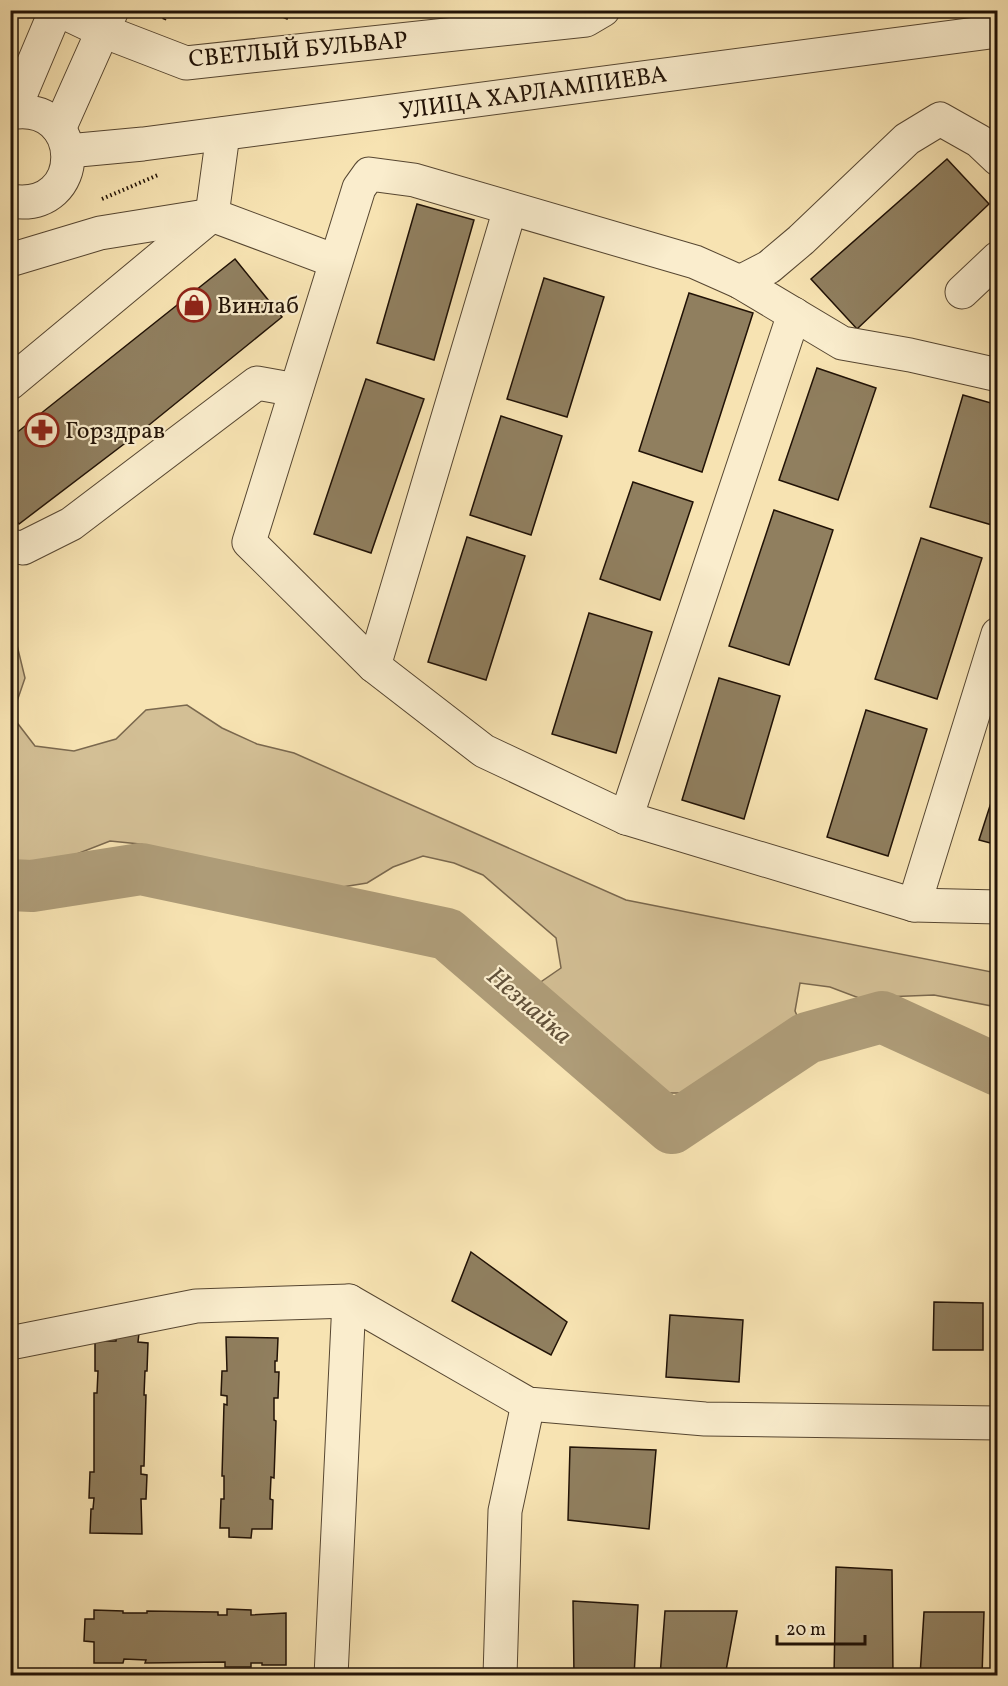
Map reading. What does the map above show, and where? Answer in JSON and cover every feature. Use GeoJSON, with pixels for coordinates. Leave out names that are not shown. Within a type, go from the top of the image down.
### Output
{"type":"FeatureCollection","features":[{"type":"Feature","properties":{"kind":"street","name":"СВЕТЛЫЙ БУЛЬВАР"},"geometry":{"type":"LineString","coordinates":[[12,112],[57,10],[108,21],[186,63],[586,20],[603,10]]}},
{"type":"Feature","properties":{"kind":"street"},"geometry":{"type":"LineString","coordinates":[[10,201],[24,203],[42,200],[55,190],[66,172],[64,140],[108,21]]}},
{"type":"Feature","properties":{"kind":"street","name":"УЛИЦА ХАРЛАМПИЕВА"},"geometry":{"type":"LineString","coordinates":[[64,140],[223,134],[998,31]]}},
{"type":"Feature","properties":{"kind":"street"},"geometry":{"type":"LineString","coordinates":[[12,112],[23,111],[41,115],[53,121],[64,140]]}},
{"type":"Feature","properties":{"kind":"street"},"geometry":{"type":"LineString","coordinates":[[740,282],[769,267],[801,240],[907,139],[940,119],[979,141],[998,159]]}},
{"type":"Feature","properties":{"kind":"street"},"geometry":{"type":"LineString","coordinates":[[10,383],[212,215],[223,134]]}},
{"type":"Feature","properties":{"kind":"street"},"geometry":{"type":"LineString","coordinates":[[998,375],[842,343],[740,282],[695,262],[414,180],[369,174],[359,188],[335,261],[249,542],[374,666],[484,751],[626,818],[914,905],[998,907]]}},
{"type":"Feature","properties":{"kind":"street"},"geometry":{"type":"LineString","coordinates":[[374,666],[510,209]]}},
{"type":"Feature","properties":{"kind":"street"},"geometry":{"type":"LineString","coordinates":[[10,260],[100,233],[212,215],[335,261]]}},
{"type":"Feature","properties":{"kind":"street"},"geometry":{"type":"LineString","coordinates":[[962,292],[998,258]]}},
{"type":"Feature","properties":{"kind":"street"},"geometry":{"type":"LineString","coordinates":[[626,818],[794,314]]}},
{"type":"Feature","properties":{"kind":"street"},"geometry":{"type":"LineString","coordinates":[[10,546],[23,548],[71,524],[257,383],[296,390]]}},
{"type":"Feature","properties":{"kind":"street"},"geometry":{"type":"LineString","coordinates":[[914,905],[998,634]]}},
{"type":"Feature","properties":{"kind":"street"},"geometry":{"type":"LineString","coordinates":[[332,1676],[349,1301]]}},
{"type":"Feature","properties":{"kind":"street"},"geometry":{"type":"LineString","coordinates":[[10,1343],[196,1306],[349,1301],[528,1404],[705,1419],[998,1423]]}},
{"type":"Feature","properties":{"kind":"street"},"geometry":{"type":"LineString","coordinates":[[500,1676],[505,1511],[528,1404]]}},
{"type":"Feature","properties":{"kind":"path"},"geometry":{"type":"LineString","coordinates":[[160,10],[167,13]]}},
{"type":"Feature","properties":{"kind":"path"},"geometry":{"type":"LineString","coordinates":[[102,199],[165,172]]}},
{"type":"Feature","properties":{"kind":"shaded area"},"geometry":{"type":"Polygon","coordinates":[[[10,638],[16,641],[25,678],[12,716],[35,746],[74,751],[116,739],[146,710],[187,705],[222,728],[257,744],[294,753],[626,900],[997,973],[997,1007],[934,995],[859,998],[830,987],[800,983],[795,1011],[807,1038],[800,1047],[776,1064],[749,1078],[689,1093],[659,1093],[581,1035],[556,1013],[535,986],[561,968],[556,938],[483,875],[454,863],[423,856],[393,867],[367,883],[336,888],[263,885],[233,877],[171,851],[140,844],[110,841],[46,866],[10,868],[10,638]]]}},
{"type":"Feature","properties":{"kind":"building"},"geometry":{"type":"Polygon","coordinates":[[[267,10],[291,10],[287,19],[267,10]]]}},
{"type":"Feature","properties":{"kind":"building"},"geometry":{"type":"Polygon","coordinates":[[[947,159],[989,204],[857,329],[811,279],[947,159]]]}},
{"type":"Feature","properties":{"kind":"building"},"geometry":{"type":"Polygon","coordinates":[[[417,204],[474,220],[434,360],[377,343],[417,204]]]}},
{"type":"Feature","properties":{"kind":"building"},"geometry":{"type":"Polygon","coordinates":[[[235,259],[282,317],[149,425],[19,524],[10,513],[10,438],[235,259]]]}},
{"type":"Feature","properties":{"kind":"building"},"geometry":{"type":"Polygon","coordinates":[[[544,278],[604,297],[567,417],[507,399],[544,278]]]}},
{"type":"Feature","properties":{"kind":"building"},"geometry":{"type":"Polygon","coordinates":[[[689,293],[753,313],[702,472],[639,451],[689,293]]]}},
{"type":"Feature","properties":{"kind":"building"},"geometry":{"type":"Polygon","coordinates":[[[817,368],[876,388],[838,500],[779,480],[817,368]]]}},
{"type":"Feature","properties":{"kind":"building"},"geometry":{"type":"Polygon","coordinates":[[[366,379],[424,399],[371,553],[314,534],[366,379]]]}},
{"type":"Feature","properties":{"kind":"building"},"geometry":{"type":"Polygon","coordinates":[[[963,395],[998,405],[998,508],[992,525],[930,507],[963,395]]]}},
{"type":"Feature","properties":{"kind":"building"},"geometry":{"type":"Polygon","coordinates":[[[501,416],[562,436],[531,535],[470,515],[501,416]]]}},
{"type":"Feature","properties":{"kind":"building"},"geometry":{"type":"Polygon","coordinates":[[[633,482],[693,502],[660,600],[600,579],[633,482]]]}},
{"type":"Feature","properties":{"kind":"building"},"geometry":{"type":"Polygon","coordinates":[[[774,510],[833,530],[789,665],[729,646],[774,510]]]}},
{"type":"Feature","properties":{"kind":"building"},"geometry":{"type":"Polygon","coordinates":[[[467,537],[525,556],[486,680],[428,662],[467,537]]]}},
{"type":"Feature","properties":{"kind":"building"},"geometry":{"type":"Polygon","coordinates":[[[921,538],[982,558],[937,699],[875,679],[921,538]]]}},
{"type":"Feature","properties":{"kind":"building"},"geometry":{"type":"Polygon","coordinates":[[[589,613],[652,632],[616,753],[552,734],[589,613]]]}},
{"type":"Feature","properties":{"kind":"building"},"geometry":{"type":"Polygon","coordinates":[[[719,678],[780,696],[744,819],[682,800],[719,678]]]}},
{"type":"Feature","properties":{"kind":"building"},"geometry":{"type":"Polygon","coordinates":[[[866,710],[927,729],[888,856],[827,837],[866,710]]]}},
{"type":"Feature","properties":{"kind":"building"},"geometry":{"type":"Polygon","coordinates":[[[998,781],[998,845],[979,840],[998,781]]]}},
{"type":"Feature","properties":{"kind":"building"},"geometry":{"type":"Polygon","coordinates":[[[471,1252],[567,1322],[551,1355],[452,1301],[471,1252]]]}},
{"type":"Feature","properties":{"kind":"building"},"geometry":{"type":"Polygon","coordinates":[[[934,1302],[983,1303],[983,1350],[933,1350],[934,1302]]]}},
{"type":"Feature","properties":{"kind":"building"},"geometry":{"type":"Polygon","coordinates":[[[670,1315],[743,1320],[739,1382],[666,1377],[670,1315]]]}},
{"type":"Feature","properties":{"kind":"building"},"geometry":{"type":"Polygon","coordinates":[[[117,1332],[139,1333],[138,1342],[148,1343],[144,1395],[146,1395],[144,1466],[141,1466],[141,1474],[147,1475],[146,1499],[141,1499],[142,1534],[90,1533],[94,1498],[89,1498],[90,1472],[94,1472],[94,1393],[97,1393],[98,1371],[95,1371],[95,1341],[116,1341],[117,1332]]]}},
{"type":"Feature","properties":{"kind":"building"},"geometry":{"type":"Polygon","coordinates":[[[226,1337],[278,1338],[275,1372],[279,1372],[278,1398],[274,1398],[274,1420],[276,1421],[274,1478],[271,1477],[270,1499],[273,1500],[272,1529],[252,1529],[251,1538],[229,1537],[229,1528],[220,1528],[221,1499],[224,1499],[224,1476],[222,1476],[224,1404],[227,1405],[227,1396],[221,1395],[222,1371],[227,1371],[226,1337]]]}},
{"type":"Feature","properties":{"kind":"building"},"geometry":{"type":"Polygon","coordinates":[[[570,1447],[656,1450],[649,1529],[568,1520],[570,1447]]]}},
{"type":"Feature","properties":{"kind":"building"},"geometry":{"type":"Polygon","coordinates":[[[836,1567],[892,1570],[893,1676],[834,1676],[836,1567]]]}},
{"type":"Feature","properties":{"kind":"building"},"geometry":{"type":"Polygon","coordinates":[[[573,1601],[638,1605],[634,1676],[574,1676],[573,1601]]]}},
{"type":"Feature","properties":{"kind":"building"},"geometry":{"type":"Polygon","coordinates":[[[227,1609],[251,1610],[251,1615],[286,1613],[286,1665],[251,1663],[251,1667],[225,1667],[225,1662],[145,1663],[146,1660],[124,1659],[123,1663],[94,1663],[94,1642],[84,1641],[85,1619],[94,1619],[94,1610],[123,1611],[123,1613],[218,1612],[218,1615],[227,1615],[227,1609]]]}},
{"type":"Feature","properties":{"kind":"building"},"geometry":{"type":"Polygon","coordinates":[[[665,1611],[737,1611],[725,1676],[660,1676],[665,1611]]]}},
{"type":"Feature","properties":{"kind":"building"},"geometry":{"type":"Polygon","coordinates":[[[924,1612],[984,1612],[982,1676],[920,1676],[924,1612]]]}},
{"type":"Feature","properties":{"kind":"waterway","name":"Незнайка"},"geometry":{"type":"LineString","coordinates":[[10,885],[32,886],[141,869],[447,934],[672,1128],[807,1038],[882,1017],[998,1070]]}},
{"type":"Feature","properties":{"kind":"place","name":"Винлаб"},"geometry":{"type":"Point","coordinates":[194,305]}},
{"type":"Feature","properties":{"kind":"place","name":"Горздрав"},"geometry":{"type":"Point","coordinates":[42,430]}}]}
